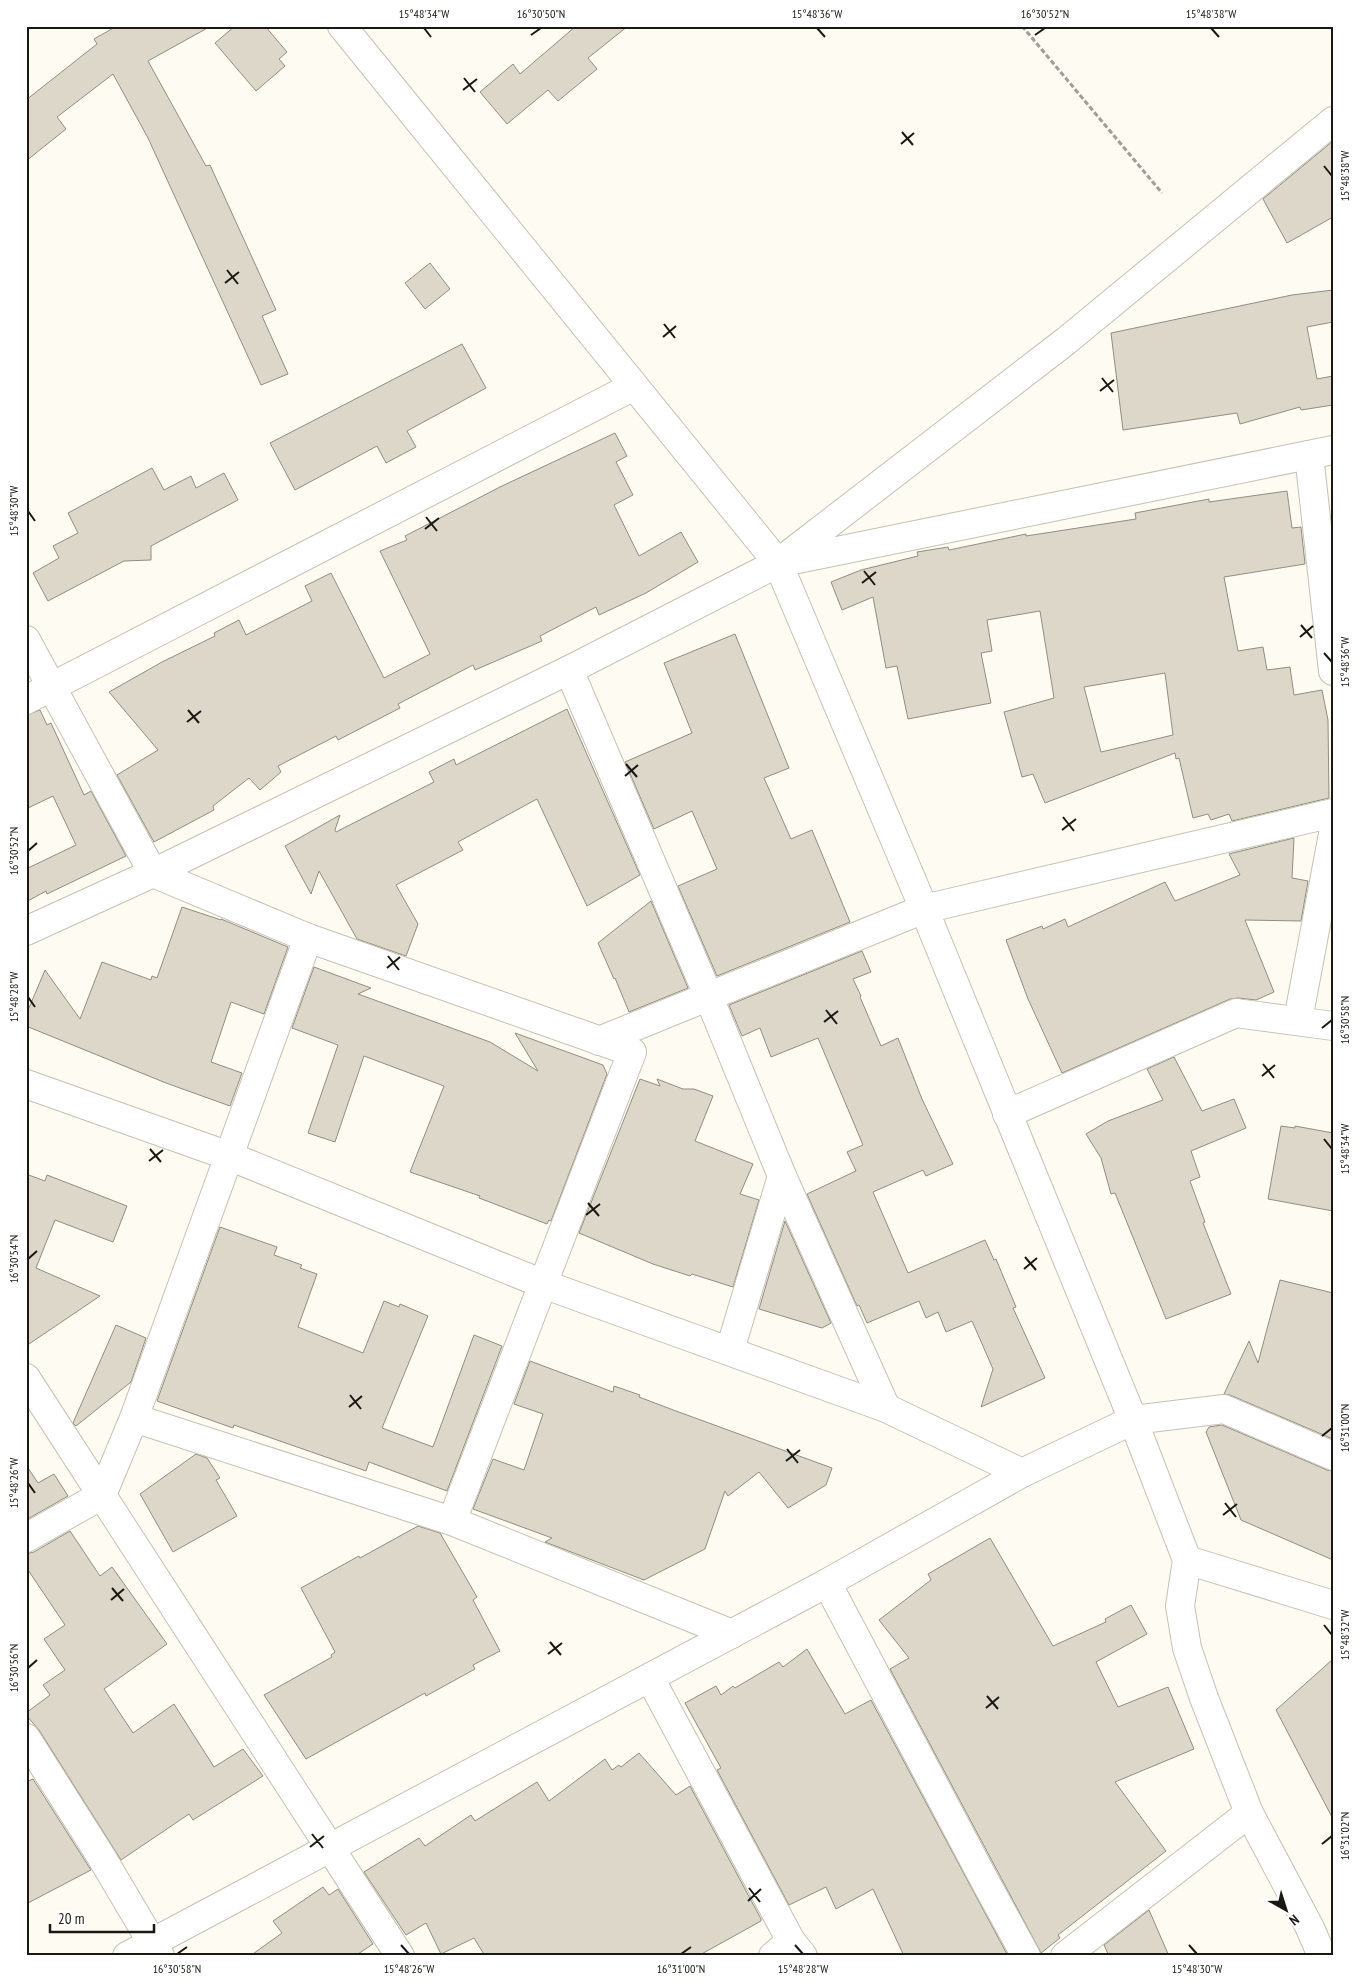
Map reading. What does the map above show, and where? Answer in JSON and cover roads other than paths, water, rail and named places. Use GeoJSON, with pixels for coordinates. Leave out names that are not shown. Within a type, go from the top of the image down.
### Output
{"type":"FeatureCollection","features":[{"type":"Feature","properties":{"kind":"street"},"geometry":{"type":"LineString","coordinates":[[342,26],[778,563],[924,909],[1133,1420],[1188,1560],[1180,1606],[1187,1648],[1204,1698],[1250,1813],[1310,1928],[1322,1956]]}},
{"type":"Feature","properties":{"kind":"street"},"geometry":{"type":"LineString","coordinates":[[26,932],[153,873],[569,670],[778,563],[1066,341],[1333,121]]}},
{"type":"Feature","properties":{"kind":"street"},"geometry":{"type":"LineString","coordinates":[[26,700],[634,386]]}},
{"type":"Feature","properties":{"kind":"street"},"geometry":{"type":"LineString","coordinates":[[778,563],[1321,453],[1333,671]]}},
{"type":"Feature","properties":{"kind":"street"},"geometry":{"type":"LineString","coordinates":[[26,640],[53,686],[153,873],[308,938],[632,1052],[452,1521]]}},
{"type":"Feature","properties":{"kind":"street"},"geometry":{"type":"LineString","coordinates":[[569,670],[708,995],[782,1176],[886,1408]]}},
{"type":"Feature","properties":{"kind":"street"},"geometry":{"type":"LineString","coordinates":[[599,1041],[708,995],[924,909],[1333,814]]}},
{"type":"Feature","properties":{"kind":"street"},"geometry":{"type":"LineString","coordinates":[[1298,1020],[1333,834]]}},
{"type":"Feature","properties":{"kind":"street"},"geometry":{"type":"LineString","coordinates":[[26,1538],[102,1496],[134,1418],[308,938]]}},
{"type":"Feature","properties":{"kind":"street"},"geometry":{"type":"LineString","coordinates":[[1007,1114],[1236,1013],[1333,1026]]}},
{"type":"Feature","properties":{"kind":"street"},"geometry":{"type":"LineString","coordinates":[[26,1084],[230,1156],[543,1284],[730,1350],[886,1408],[1022,1473]]}},
{"type":"Feature","properties":{"kind":"street"},"geometry":{"type":"LineString","coordinates":[[730,1350],[782,1176]]}},
{"type":"Feature","properties":{"kind":"street"},"geometry":{"type":"LineString","coordinates":[[26,1378],[400,1956]]}},
{"type":"Feature","properties":{"kind":"street"},"geometry":{"type":"LineString","coordinates":[[127,1956],[156,1949],[330,1848],[827,1583],[1022,1473],[1133,1420],[1224,1409],[1333,1456]]}},
{"type":"Feature","properties":{"kind":"street"},"geometry":{"type":"LineString","coordinates":[[134,1418],[452,1521],[732,1634]]}},
{"type":"Feature","properties":{"kind":"street"},"geometry":{"type":"LineString","coordinates":[[1188,1560],[1333,1605]]}},
{"type":"Feature","properties":{"kind":"street"},"geometry":{"type":"LineString","coordinates":[[827,1583],[1026,1956]]}},
{"type":"Feature","properties":{"kind":"street"},"geometry":{"type":"LineString","coordinates":[[650,1678],[789,1951]]}},
{"type":"Feature","properties":{"kind":"street"},"geometry":{"type":"LineString","coordinates":[[26,1738],[102,1858],[156,1949]]}},
{"type":"Feature","properties":{"kind":"street"},"geometry":{"type":"LineString","coordinates":[[1068,1955],[1250,1813]]}},
{"type":"Feature","properties":{"kind":"street"},"geometry":{"type":"LineString","coordinates":[[1310,1928],[1333,1941]]}}]}
